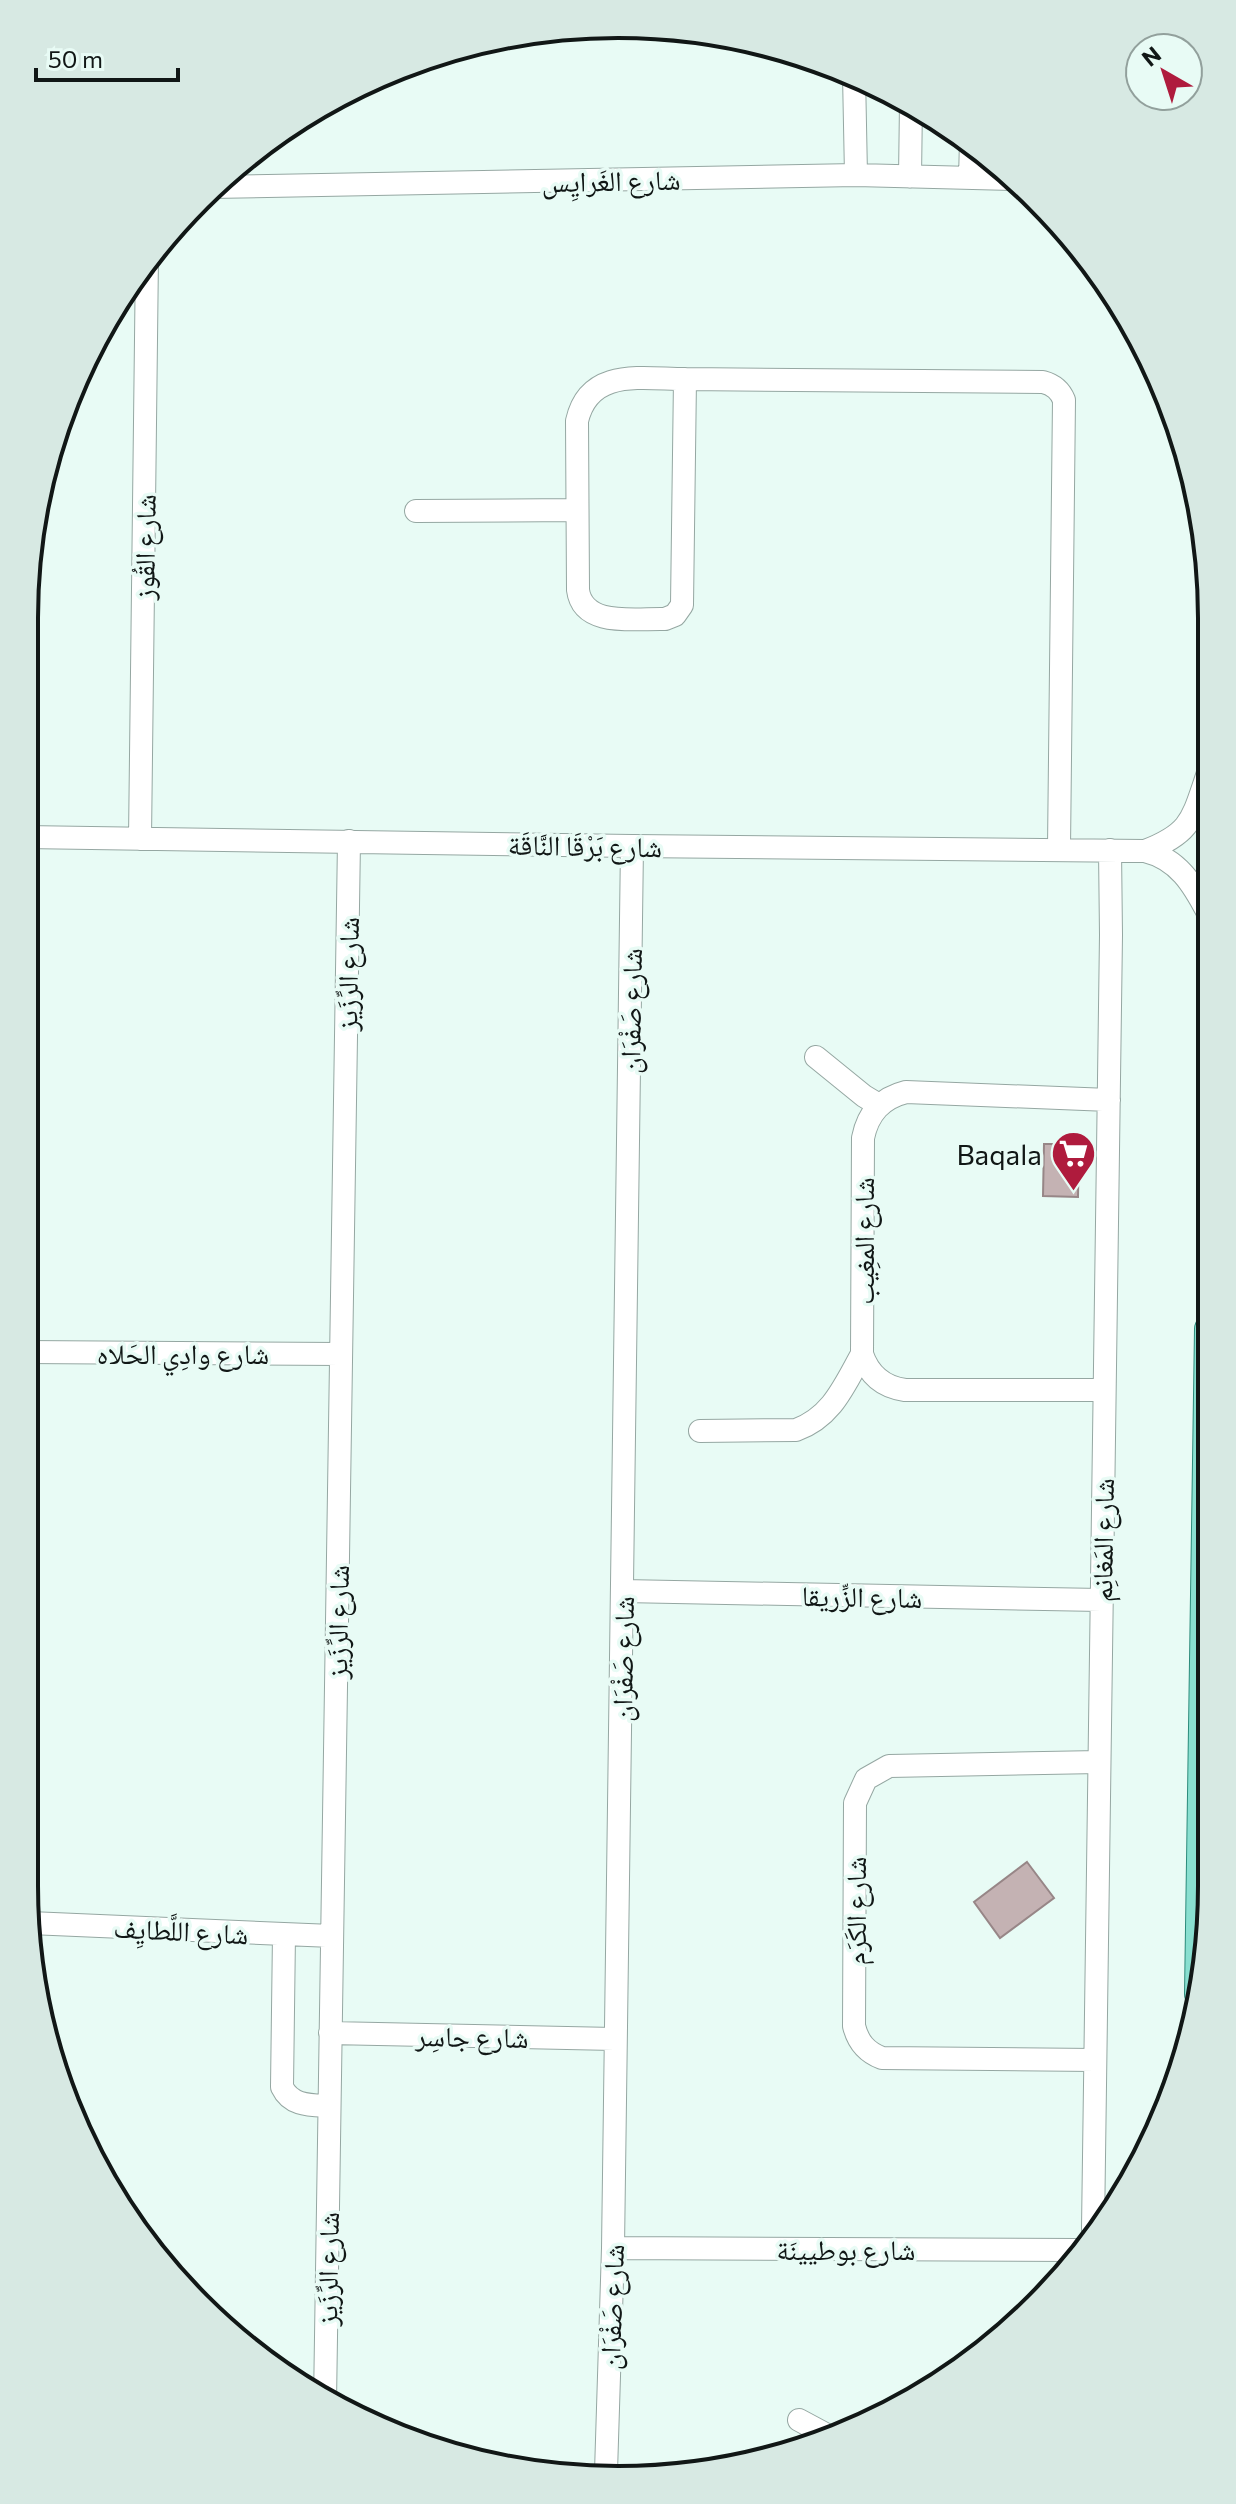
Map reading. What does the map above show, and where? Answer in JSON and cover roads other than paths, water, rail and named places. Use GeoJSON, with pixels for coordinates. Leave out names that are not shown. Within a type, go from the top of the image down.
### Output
{"type":"FeatureCollection","features":[{"type":"Feature","properties":{"kind":"street"},"geometry":{"type":"LineString","coordinates":[[854,89],[856,175]]}},
{"type":"Feature","properties":{"kind":"street"},"geometry":{"type":"LineString","coordinates":[[910,177],[911,118]]}},
{"type":"Feature","properties":{"kind":"street"},"geometry":{"type":"LineString","coordinates":[[970,178],[971,158]]}},
{"type":"Feature","properties":{"kind":"street","name":"شارع الغَرايِس"},"geometry":{"type":"LineString","coordinates":[[231,187],[856,175],[996,179]]}},
{"type":"Feature","properties":{"kind":"street","name":"شارع القُوز"},"geometry":{"type":"LineString","coordinates":[[140,839],[147,281]]}},
{"type":"Feature","properties":{"kind":"street"},"geometry":{"type":"LineString","coordinates":[[685,379],[684,598],[675,615],[665,619],[602,617],[585,608],[578,590],[577,421],[590,393],[608,381],[685,379],[1043,382],[1057,388],[1064,400],[1059,848]]}},
{"type":"Feature","properties":{"kind":"street"},"geometry":{"type":"LineString","coordinates":[[416,511],[577,510]]}},
{"type":"Feature","properties":{"kind":"street"},"geometry":{"type":"LineString","coordinates":[[1145,851],[1169,841],[1187,826],[1198,802]]}},
{"type":"Feature","properties":{"kind":"street","name":"شارع بَرْقَا النَّاقَة"},"geometry":{"type":"LineString","coordinates":[[38,837],[1145,851],[1179,868],[1198,894]]}},
{"type":"Feature","properties":{"kind":"street","name":"شارع الرِّزَيز"},"geometry":{"type":"LineString","coordinates":[[325,2386],[349,841]]}},
{"type":"Feature","properties":{"kind":"street","name":"شارع صَفْرَان"},"geometry":{"type":"LineString","coordinates":[[606,2466],[613,2248],[632,846]]}},
{"type":"Feature","properties":{"kind":"street","name":"شارع المَغانِم"},"geometry":{"type":"LineString","coordinates":[[1093,2218],[1110,850]]}},
{"type":"Feature","properties":{"kind":"street"},"geometry":{"type":"LineString","coordinates":[[816,1057],[879,1105],[896,1095],[916,1092],[1109,1100]]}},
{"type":"Feature","properties":{"kind":"street","name":"شارع المغِيب"},"geometry":{"type":"LineString","coordinates":[[862,1354],[863,1138],[868,1120],[879,1105]]}},
{"type":"Feature","properties":{"kind":"street","name":"شارع وادِي الحَلاه"},"geometry":{"type":"LineString","coordinates":[[38,1352],[341,1354]]}},
{"type":"Feature","properties":{"kind":"street"},"geometry":{"type":"LineString","coordinates":[[700,1431],[796,1430],[810,1425],[832,1406],[862,1354],[876,1378],[897,1389],[1104,1390]]}},
{"type":"Feature","properties":{"kind":"street","name":"شارع الزِّريقا"},"geometry":{"type":"LineString","coordinates":[[623,1591],[1101,1600]]}},
{"type":"Feature","properties":{"kind":"street","name":"شارع الكَرَم"},"geometry":{"type":"LineString","coordinates":[[1095,2060],[882,2058],[860,2043],[854,2026],[855,1803],[866,1779],[889,1766],[1099,1762]]}},
{"type":"Feature","properties":{"kind":"street","name":"شارع اللَّطايِف"},"geometry":{"type":"LineString","coordinates":[[39,1923],[332,1936]]}},
{"type":"Feature","properties":{"kind":"street"},"geometry":{"type":"LineString","coordinates":[[284,1934],[282,2087],[297,2102],[329,2106]]}},
{"type":"Feature","properties":{"kind":"street","name":"شارع جاسِر"},"geometry":{"type":"LineString","coordinates":[[330,2033],[614,2039]]}},
{"type":"Feature","properties":{"kind":"street","name":"شارع بوطيينَة"},"geometry":{"type":"LineString","coordinates":[[613,2248],[1069,2250]]}},
{"type":"Feature","properties":{"kind":"street"},"geometry":{"type":"LineString","coordinates":[[799,2420],[818,2430]]}},
{"type":"Feature","properties":{"kind":"place","name":"Baqala"},"geometry":{"type":"Point","coordinates":[1073,1193]}}]}
